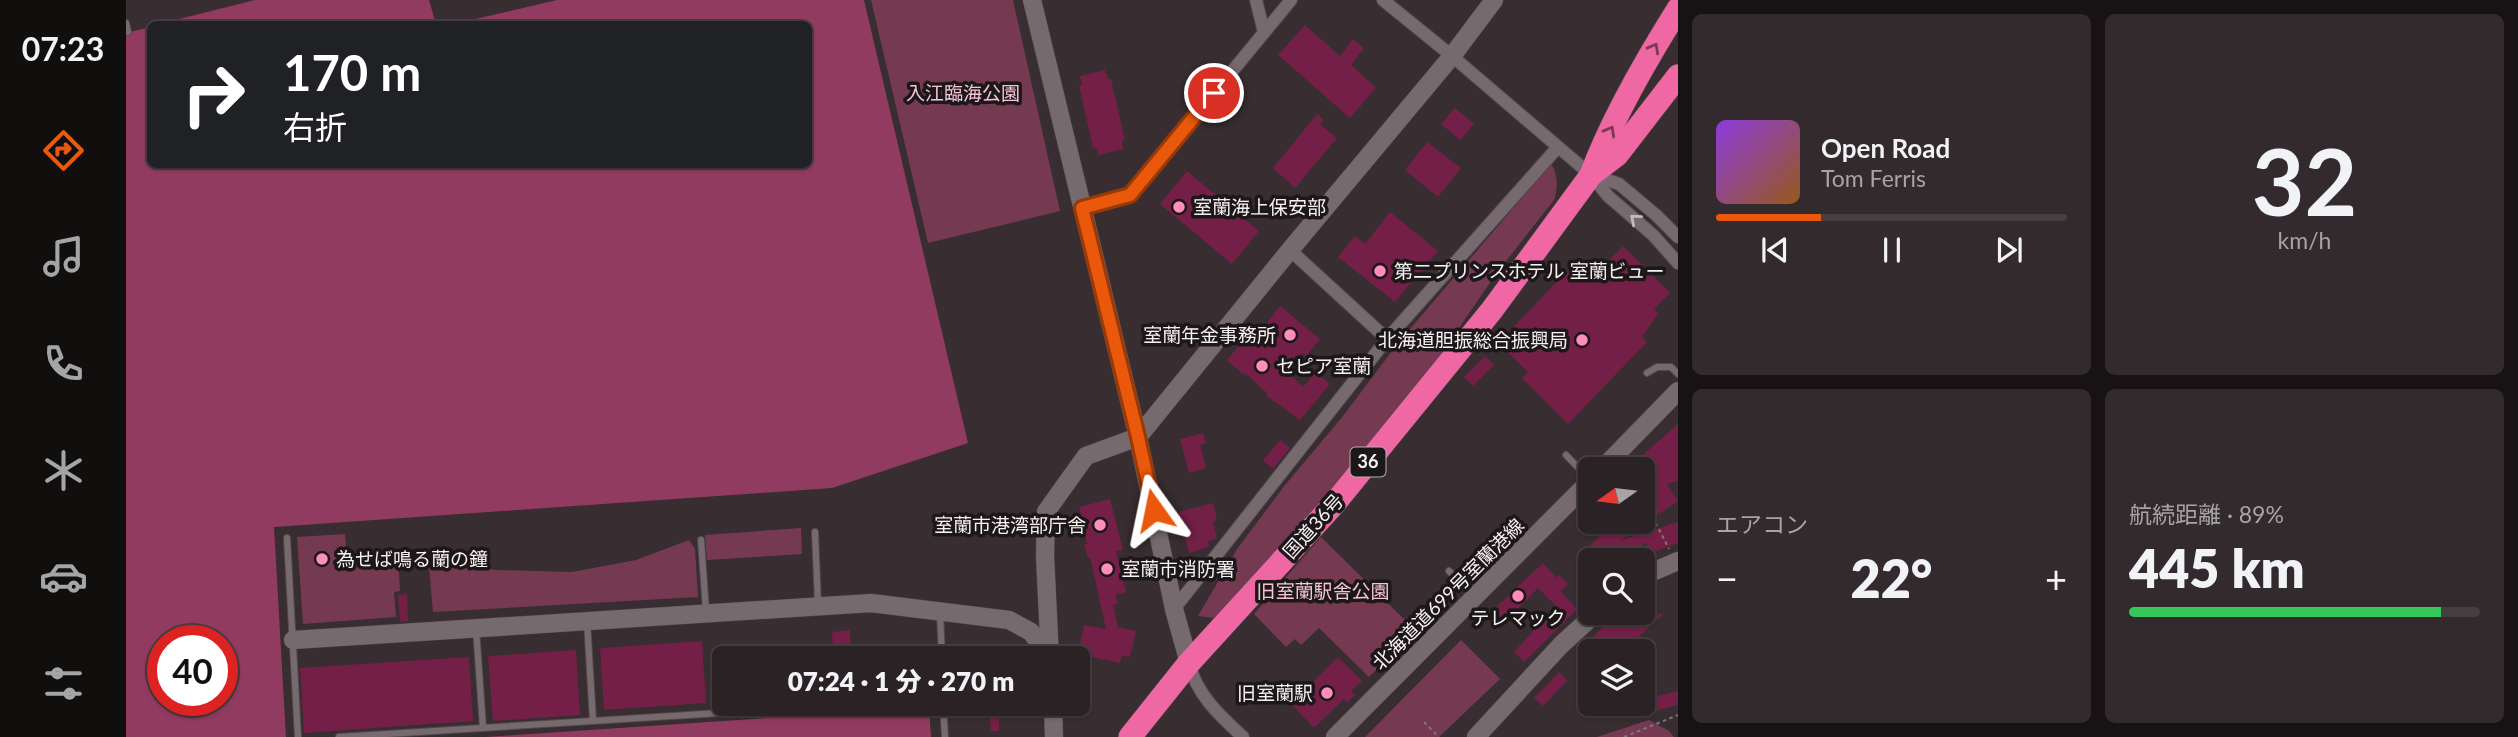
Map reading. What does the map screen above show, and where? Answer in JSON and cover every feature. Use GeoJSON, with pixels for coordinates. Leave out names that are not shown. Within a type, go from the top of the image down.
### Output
{"type":"FeatureCollection","features":[{"type":"Feature","properties":{"kind":"highway","name":"国道36号"},"geometry":{"type":"LineString","coordinates":[[1130,737],[1189,663],[1334,504],[1492,310],[1591,175],[1602,146],[1678,9]]}},
{"type":"Feature","properties":{"kind":"highway","name":"国道36号"},"geometry":{"type":"LineString","coordinates":[[1591,175],[1617,155],[1678,76]]}},
{"type":"Feature","properties":{"kind":"street"},"geometry":{"type":"LineString","coordinates":[[1032,0],[1138,437],[1174,609],[1192,678],[1209,703],[1243,737]]}},
{"type":"Feature","properties":{"kind":"street"},"geometry":{"type":"LineString","coordinates":[[1256,0],[1264,33]]}},
{"type":"Feature","properties":{"kind":"street"},"geometry":{"type":"LineString","coordinates":[[1082,208],[1130,195],[1291,0]]}},
{"type":"Feature","properties":{"kind":"street"},"geometry":{"type":"LineString","coordinates":[[1383,0],[1591,175],[1608,196],[1653,234],[1678,263]]}},
{"type":"Feature","properties":{"kind":"street"},"geometry":{"type":"LineString","coordinates":[[1049,646],[1046,512],[1086,456],[1138,437],[1452,56],[1494,0]]}},
{"type":"Feature","properties":{"kind":"street"},"geometry":{"type":"LineString","coordinates":[[1174,609],[1387,339],[1558,147]]}},
{"type":"Feature","properties":{"kind":"street"},"geometry":{"type":"LineString","coordinates":[[1591,175],[1619,184],[1678,236]]}},
{"type":"Feature","properties":{"kind":"street"},"geometry":{"type":"LineString","coordinates":[[1290,250],[1387,339]]}},
{"type":"Feature","properties":{"kind":"street"},"geometry":{"type":"LineString","coordinates":[[1614,457],[1678,391]]}},
{"type":"Feature","properties":{"kind":"street","name":"北海道道699号室蘭港線"},"geometry":{"type":"LineString","coordinates":[[1335,737],[1578,493]]}},
{"type":"Feature","properties":{"kind":"street"},"geometry":{"type":"LineString","coordinates":[[1655,571],[1676,562]]}},
{"type":"Feature","properties":{"kind":"street"},"geometry":{"type":"LineString","coordinates":[[293,640],[871,603],[1009,620],[1030,619],[1039,611],[1047,588]]}},
{"type":"Feature","properties":{"kind":"street"},"geometry":{"type":"LineString","coordinates":[[1009,620],[1031,632],[1041,646]]}},
{"type":"Feature","properties":{"kind":"street"},"geometry":{"type":"LineString","coordinates":[[1476,737],[1583,625]]}},
{"type":"Feature","properties":{"kind":"street"},"geometry":{"type":"LineString","coordinates":[[1053,716],[1054,737]]}},
{"type":"Feature","properties":{"kind":"lane"},"geometry":{"type":"LineString","coordinates":[[126,23],[128,32]]}},
{"type":"Feature","properties":{"kind":"lane"},"geometry":{"type":"LineString","coordinates":[[1647,373],[1657,366],[1671,367],[1678,374]]}},
{"type":"Feature","properties":{"kind":"lane"},"geometry":{"type":"LineString","coordinates":[[1566,455],[1578,467]]}},
{"type":"Feature","properties":{"kind":"lane"},"geometry":{"type":"LineString","coordinates":[[815,532],[818,606]]}},
{"type":"Feature","properties":{"kind":"lane"},"geometry":{"type":"LineString","coordinates":[[287,538],[298,737]]}},
{"type":"Feature","properties":{"kind":"lane"},"geometry":{"type":"LineString","coordinates":[[701,540],[706,613]]}},
{"type":"Feature","properties":{"kind":"lane"},"geometry":{"type":"LineString","coordinates":[[1449,571],[1476,597]]}},
{"type":"Feature","properties":{"kind":"lane"},"geometry":{"type":"LineString","coordinates":[[940,611],[941,646]]}},
{"type":"Feature","properties":{"kind":"lane"},"geometry":{"type":"LineString","coordinates":[[587,621],[593,721]]}},
{"type":"Feature","properties":{"kind":"lane"},"geometry":{"type":"LineString","coordinates":[[477,628],[483,728]]}},
{"type":"Feature","properties":{"kind":"lane"},"geometry":{"type":"LineString","coordinates":[[339,737],[712,714]]}},
{"type":"Feature","properties":{"kind":"lane"},"geometry":{"type":"LineString","coordinates":[[944,716],[945,737]]}},
{"type":"Feature","properties":{"kind":"path"},"geometry":{"type":"LineString","coordinates":[[1656,523],[1676,562]]}},
{"type":"Feature","properties":{"kind":"path"},"geometry":{"type":"LineString","coordinates":[[1624,737],[1678,715]]}},
{"type":"Feature","properties":{"kind":"path"},"geometry":{"type":"LineString","coordinates":[[1424,722],[1439,737]]}},
{"type":"Feature","properties":{"kind":"green space","name":"入江臨海公園"},"geometry":{"type":"Polygon","coordinates":[[[871,0],[1013,0],[1060,211],[928,243],[871,0]]]}},
{"type":"Feature","properties":{"kind":"green space"},"geometry":{"type":"Polygon","coordinates":[[[1551,164],[1557,182],[1554,200],[1496,274],[1426,376],[1287,546],[1214,618],[1198,616],[1237,549],[1285,485],[1343,416],[1398,343],[1551,164]]]}},
{"type":"Feature","properties":{"kind":"green space"},"geometry":{"type":"Polygon","coordinates":[[[801,528],[802,554],[707,560],[705,535],[801,528]]]}},
{"type":"Feature","properties":{"kind":"green space"},"geometry":{"type":"Polygon","coordinates":[[[345,534],[347,559],[398,555],[400,591],[394,592],[396,617],[303,624],[297,537],[345,534]]]}},
{"type":"Feature","properties":{"kind":"green space","name":"旧室蘭駅舎公園"},"geometry":{"type":"Polygon","coordinates":[[[1321,537],[1415,630],[1369,677],[1319,628],[1301,645],[1295,639],[1286,647],[1254,614],[1321,537]]]}},
{"type":"Feature","properties":{"kind":"green space"},"geometry":{"type":"Polygon","coordinates":[[[689,540],[695,549],[698,597],[433,612],[429,566],[436,557],[495,570],[572,572],[636,560],[689,540]]]}},
{"type":"Feature","properties":{"kind":"green space"},"geometry":{"type":"Polygon","coordinates":[[[1461,640],[1500,679],[1439,737],[1365,737],[1461,640]]]}},
{"type":"Feature","properties":{"kind":"green space"},"geometry":{"type":"Polygon","coordinates":[[[1649,720],[1669,731],[1674,737],[1597,737],[1649,720]]]}},
{"type":"Feature","properties":{"kind":"shaded area"},"geometry":{"type":"Polygon","coordinates":[[[255,0],[429,0],[435,21],[171,21],[255,0]]]}},
{"type":"Feature","properties":{"kind":"shaded area"},"geometry":{"type":"Polygon","coordinates":[[[557,0],[864,0],[968,443],[832,488],[274,527],[286,737],[126,737],[126,33],[147,28],[147,168],[812,168],[812,21],[467,21],[557,0]]]}},
{"type":"Feature","properties":{"kind":"shaded area"},"geometry":{"type":"Polygon","coordinates":[[[796,716],[930,716],[931,737],[486,737],[796,716]]]}},
{"type":"Feature","properties":{"kind":"building"},"geometry":{"type":"Polygon","coordinates":[[[1305,25],[1340,56],[1353,39],[1364,48],[1351,65],[1376,88],[1350,118],[1278,55],[1305,25]]]}},
{"type":"Feature","properties":{"kind":"building"},"geometry":{"type":"Polygon","coordinates":[[[1105,70],[1108,79],[1111,79],[1125,140],[1122,141],[1123,149],[1098,155],[1096,147],[1093,148],[1079,86],[1082,85],[1080,76],[1105,70]]]}},
{"type":"Feature","properties":{"kind":"building"},"geometry":{"type":"Polygon","coordinates":[[[1455,108],[1474,124],[1460,140],[1441,124],[1455,108]]]}},
{"type":"Feature","properties":{"kind":"building"},"geometry":{"type":"Polygon","coordinates":[[[1317,114],[1324,120],[1320,124],[1337,138],[1295,188],[1273,168],[1317,114]]]}},
{"type":"Feature","properties":{"kind":"building"},"geometry":{"type":"Polygon","coordinates":[[[1427,142],[1461,168],[1438,197],[1405,170],[1427,142]]]}},
{"type":"Feature","properties":{"kind":"building"},"geometry":{"type":"Polygon","coordinates":[[[1187,171],[1259,231],[1232,264],[1160,204],[1187,171]]]}},
{"type":"Feature","properties":{"kind":"building"},"geometry":{"type":"Polygon","coordinates":[[[1390,212],[1438,251],[1395,302],[1338,257],[1355,236],[1365,244],[1390,212]]]}},
{"type":"Feature","properties":{"kind":"building"},"geometry":{"type":"Polygon","coordinates":[[[1623,246],[1670,293],[1654,309],[1658,314],[1642,337],[1647,342],[1568,424],[1522,378],[1528,372],[1498,343],[1571,267],[1587,283],[1623,246]]]}},
{"type":"Feature","properties":{"kind":"building"},"geometry":{"type":"Polygon","coordinates":[[[1280,306],[1320,339],[1306,356],[1302,353],[1288,372],[1303,387],[1316,372],[1330,384],[1300,420],[1267,396],[1245,373],[1244,375],[1227,360],[1245,338],[1251,343],[1280,306]]]}},
{"type":"Feature","properties":{"kind":"building"},"geometry":{"type":"Polygon","coordinates":[[[1485,356],[1494,365],[1473,386],[1464,377],[1485,356]]]}},
{"type":"Feature","properties":{"kind":"building"},"geometry":{"type":"Polygon","coordinates":[[[1678,424],[1678,481],[1667,484],[1678,501],[1656,516],[1656,457],[1640,457],[1678,424]]]}},
{"type":"Feature","properties":{"kind":"building"},"geometry":{"type":"Polygon","coordinates":[[[1203,433],[1206,443],[1200,445],[1206,468],[1189,473],[1180,439],[1203,433]]]}},
{"type":"Feature","properties":{"kind":"building"},"geometry":{"type":"Polygon","coordinates":[[[1280,440],[1290,448],[1273,469],[1263,460],[1280,440]]]}},
{"type":"Feature","properties":{"kind":"building"},"geometry":{"type":"Polygon","coordinates":[[[1110,499],[1123,550],[1116,551],[1126,592],[1115,595],[1118,604],[1113,605],[1118,627],[1136,631],[1130,657],[1122,656],[1120,663],[1090,657],[1090,646],[1080,646],[1084,625],[1106,629],[1090,557],[1088,558],[1084,544],[1087,544],[1079,507],[1110,499]]]}},
{"type":"Feature","properties":{"kind":"building"},"geometry":{"type":"Polygon","coordinates":[[[1213,503],[1217,539],[1208,541],[1209,547],[1189,553],[1178,512],[1213,503]]]}},
{"type":"Feature","properties":{"kind":"building"},"geometry":{"type":"Polygon","coordinates":[[[1678,522],[1678,543],[1655,552],[1655,548],[1648,548],[1646,543],[1637,548],[1593,548],[1590,545],[1602,534],[1629,534],[1619,541],[1641,534],[1656,534],[1656,529],[1678,522]]]}},
{"type":"Feature","properties":{"kind":"building"},"geometry":{"type":"Polygon","coordinates":[[[1543,563],[1557,578],[1559,575],[1568,584],[1561,591],[1577,609],[1524,662],[1514,652],[1556,606],[1538,588],[1506,621],[1494,609],[1543,563]]]}},
{"type":"Feature","properties":{"kind":"building"},"geometry":{"type":"Polygon","coordinates":[[[407,594],[408,621],[400,622],[398,595],[407,594]]]}},
{"type":"Feature","properties":{"kind":"building"},"geometry":{"type":"Polygon","coordinates":[[[1605,625],[1651,625],[1636,639],[1591,639],[1605,625]]]}},
{"type":"Feature","properties":{"kind":"building"},"geometry":{"type":"Polygon","coordinates":[[[850,630],[851,646],[833,646],[832,632],[850,630]]]}},
{"type":"Feature","properties":{"kind":"building"},"geometry":{"type":"Polygon","coordinates":[[[702,641],[706,703],[604,710],[600,648],[702,641]]]}},
{"type":"Feature","properties":{"kind":"building"},"geometry":{"type":"Polygon","coordinates":[[[576,650],[580,715],[493,721],[488,656],[576,650]]]}},
{"type":"Feature","properties":{"kind":"building"},"geometry":{"type":"Polygon","coordinates":[[[469,657],[473,721],[304,733],[300,668],[469,657]]]}},
{"type":"Feature","properties":{"kind":"building","name":"旧室蘭駅"},"geometry":{"type":"Polygon","coordinates":[[[1338,657],[1362,681],[1351,691],[1355,695],[1347,703],[1344,699],[1314,728],[1291,704],[1338,657]]]}},
{"type":"Feature","properties":{"kind":"building"},"geometry":{"type":"Polygon","coordinates":[[[1559,672],[1567,681],[1543,706],[1534,698],[1559,672]]]}},
{"type":"Feature","properties":{"kind":"building"},"geometry":{"type":"Polygon","coordinates":[[[1678,691],[1678,705],[1655,711],[1655,697],[1678,691]]]}},
{"type":"Feature","properties":{"kind":"building"},"geometry":{"type":"Polygon","coordinates":[[[989,716],[999,716],[999,731],[991,731],[989,716]]]}},
{"type":"Feature","properties":{"kind":"place","name":"室蘭海上保安部"},"geometry":{"type":"Point","coordinates":[1179,207]}},
{"type":"Feature","properties":{"kind":"place","name":"第二プリンスホテル 室蘭ビュー"},"geometry":{"type":"Point","coordinates":[1380,271]}},
{"type":"Feature","properties":{"kind":"place","name":"室蘭年金事務所"},"geometry":{"type":"Point","coordinates":[1290,335]}},
{"type":"Feature","properties":{"kind":"place","name":"北海道胆振総合振興局"},"geometry":{"type":"Point","coordinates":[1582,340]}},
{"type":"Feature","properties":{"kind":"place","name":"セピア室蘭"},"geometry":{"type":"Point","coordinates":[1262,366]}},
{"type":"Feature","properties":{"kind":"place","name":"室蘭市港湾部庁舎"},"geometry":{"type":"Point","coordinates":[1100,525]}},
{"type":"Feature","properties":{"kind":"place","name":"為せば鳴る蘭の鐘"},"geometry":{"type":"Point","coordinates":[322,559]}},
{"type":"Feature","properties":{"kind":"place","name":"室蘭市消防署"},"geometry":{"type":"Point","coordinates":[1107,569]}},
{"type":"Feature","properties":{"kind":"place","name":"テレマック"},"geometry":{"type":"Point","coordinates":[1518,596]}},
{"type":"Feature","properties":{"kind":"place","name":"旧室蘭駅"},"geometry":{"type":"Point","coordinates":[1327,693]}},
{"type":"Feature","properties":{"kind":"route"},"geometry":{"type":"LineString","coordinates":[[1154,510],[1082,208],[1130,195],[1214,93]]}}]}
